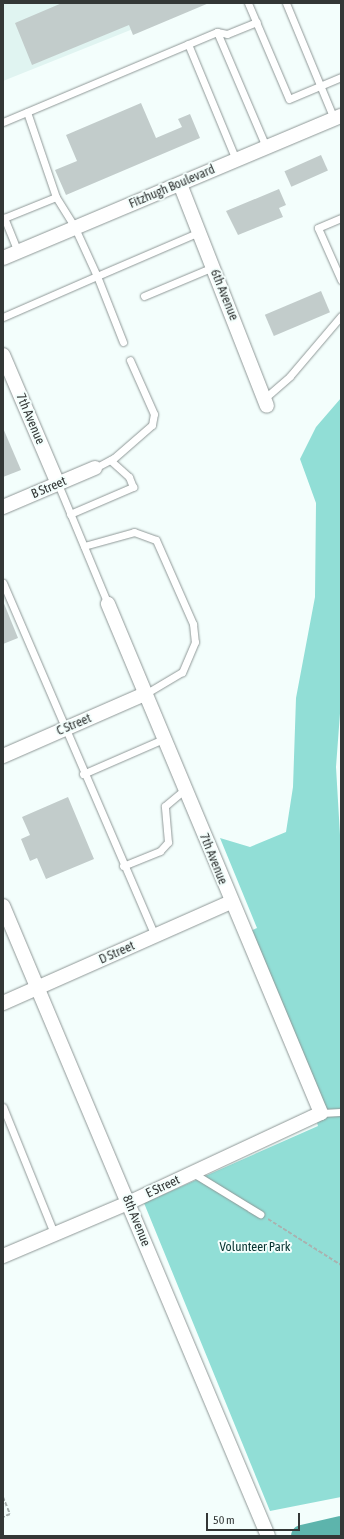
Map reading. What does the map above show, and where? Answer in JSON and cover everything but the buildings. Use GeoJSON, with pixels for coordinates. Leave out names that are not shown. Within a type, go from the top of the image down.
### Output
{"type":"FeatureCollection","features":[{"type":"Feature","properties":{"kind":"street","name":"Fitzhugh Boulevard"},"geometry":{"type":"LineString","coordinates":[[3,258],[338,117]]}},
{"type":"Feature","properties":{"kind":"street","name":"6th Avenue"},"geometry":{"type":"LineString","coordinates":[[180,184],[266,402]]}},
{"type":"Feature","properties":{"kind":"street","name":"7th Avenue"},"geometry":{"type":"LineString","coordinates":[[3,355],[58,484]]}},
{"type":"Feature","properties":{"kind":"street","name":"B Street"},"geometry":{"type":"LineString","coordinates":[[3,507],[95,468]]}},
{"type":"Feature","properties":{"kind":"street","name":"7th Avenue"},"geometry":{"type":"LineString","coordinates":[[108,604],[184,790],[321,1113]]}},
{"type":"Feature","properties":{"kind":"street","name":"C Street"},"geometry":{"type":"LineString","coordinates":[[3,756],[145,694]]}},
{"type":"Feature","properties":{"kind":"street","name":"D Street"},"geometry":{"type":"LineString","coordinates":[[3,1003],[231,902]]}},
{"type":"Feature","properties":{"kind":"street","name":"8th Avenue"},"geometry":{"type":"LineString","coordinates":[[3,906],[39,987],[268,1536]]}},
{"type":"Feature","properties":{"kind":"street","name":"E Street"},"geometry":{"type":"LineString","coordinates":[[3,1256],[55,1236],[321,1113]]}},
{"type":"Feature","properties":{"kind":"lane"},"geometry":{"type":"LineString","coordinates":[[248,3],[289,99],[341,76]]}},
{"type":"Feature","properties":{"kind":"lane"},"geometry":{"type":"LineString","coordinates":[[286,3],[320,86],[338,117]]}},
{"type":"Feature","properties":{"kind":"lane"},"geometry":{"type":"LineString","coordinates":[[3,122],[217,32],[227,34],[256,22]]}},
{"type":"Feature","properties":{"kind":"lane"},"geometry":{"type":"LineString","coordinates":[[217,32],[266,148]]}},
{"type":"Feature","properties":{"kind":"lane"},"geometry":{"type":"LineString","coordinates":[[188,44],[236,160]]}},
{"type":"Feature","properties":{"kind":"lane"},"geometry":{"type":"LineString","coordinates":[[27,112],[56,197],[75,228],[123,342]]}},
{"type":"Feature","properties":{"kind":"lane"},"geometry":{"type":"LineString","coordinates":[[18,252],[4,218],[56,197]]}},
{"type":"Feature","properties":{"kind":"lane"},"geometry":{"type":"LineString","coordinates":[[341,218],[318,228],[341,280]]}},
{"type":"Feature","properties":{"kind":"lane"},"geometry":{"type":"LineString","coordinates":[[3,317],[199,232]]}},
{"type":"Feature","properties":{"kind":"lane"},"geometry":{"type":"LineString","coordinates":[[144,296],[213,267]]}},
{"type":"Feature","properties":{"kind":"lane"},"geometry":{"type":"LineString","coordinates":[[266,402],[341,316]]}},
{"type":"Feature","properties":{"kind":"lane"},"geometry":{"type":"LineString","coordinates":[[95,468],[110,460],[152,425],[154,414],[130,360]]}},
{"type":"Feature","properties":{"kind":"lane"},"geometry":{"type":"LineString","coordinates":[[70,514],[133,487],[129,477],[110,460]]}},
{"type":"Feature","properties":{"kind":"lane"},"geometry":{"type":"LineString","coordinates":[[58,484],[108,604]]}},
{"type":"Feature","properties":{"kind":"lane"},"geometry":{"type":"LineString","coordinates":[[84,546],[134,532],[156,540],[193,624],[195,642],[186,667],[173,680],[145,694]]}},
{"type":"Feature","properties":{"kind":"lane"},"geometry":{"type":"LineString","coordinates":[[3,583],[83,774],[155,936]]}},
{"type":"Feature","properties":{"kind":"lane"},"geometry":{"type":"LineString","coordinates":[[83,774],[163,739]]}},
{"type":"Feature","properties":{"kind":"lane"},"geometry":{"type":"LineString","coordinates":[[123,866],[160,851],[168,842],[165,806],[184,790]]}},
{"type":"Feature","properties":{"kind":"lane"},"geometry":{"type":"LineString","coordinates":[[3,1107],[55,1236]]}},
{"type":"Feature","properties":{"kind":"lane"},"geometry":{"type":"LineString","coordinates":[[321,1113],[341,1112]]}},
{"type":"Feature","properties":{"kind":"lane"},"geometry":{"type":"LineString","coordinates":[[192,1173],[260,1214]]}},
{"type":"Feature","properties":{"kind":"path"},"geometry":{"type":"LineString","coordinates":[[260,1214],[341,1265]]}},
{"type":"Feature","properties":{"kind":"path"},"geometry":{"type":"LineString","coordinates":[[3,1497],[10,1514],[3,1517]]}},
{"type":"Feature","properties":{"kind":"shaded area"},"geometry":{"type":"Polygon","coordinates":[[[3,3],[198,3],[3,81],[3,3]]]}},
{"type":"Feature","properties":{"kind":"green space","name":"Volunteer Park"},"geometry":{"type":"Polygon","coordinates":[[[341,398],[341,700],[336,767],[341,852],[341,1497],[270,1511],[144,1203],[318,1126],[309,1096],[241,935],[257,928],[220,838],[250,847],[286,832],[293,787],[296,698],[315,597],[316,503],[300,459],[316,427],[341,398]]]}},
{"type":"Feature","properties":{"kind":"waterway"},"geometry":{"type":"LineString","coordinates":[[302,1536],[341,1527]]}}]}
